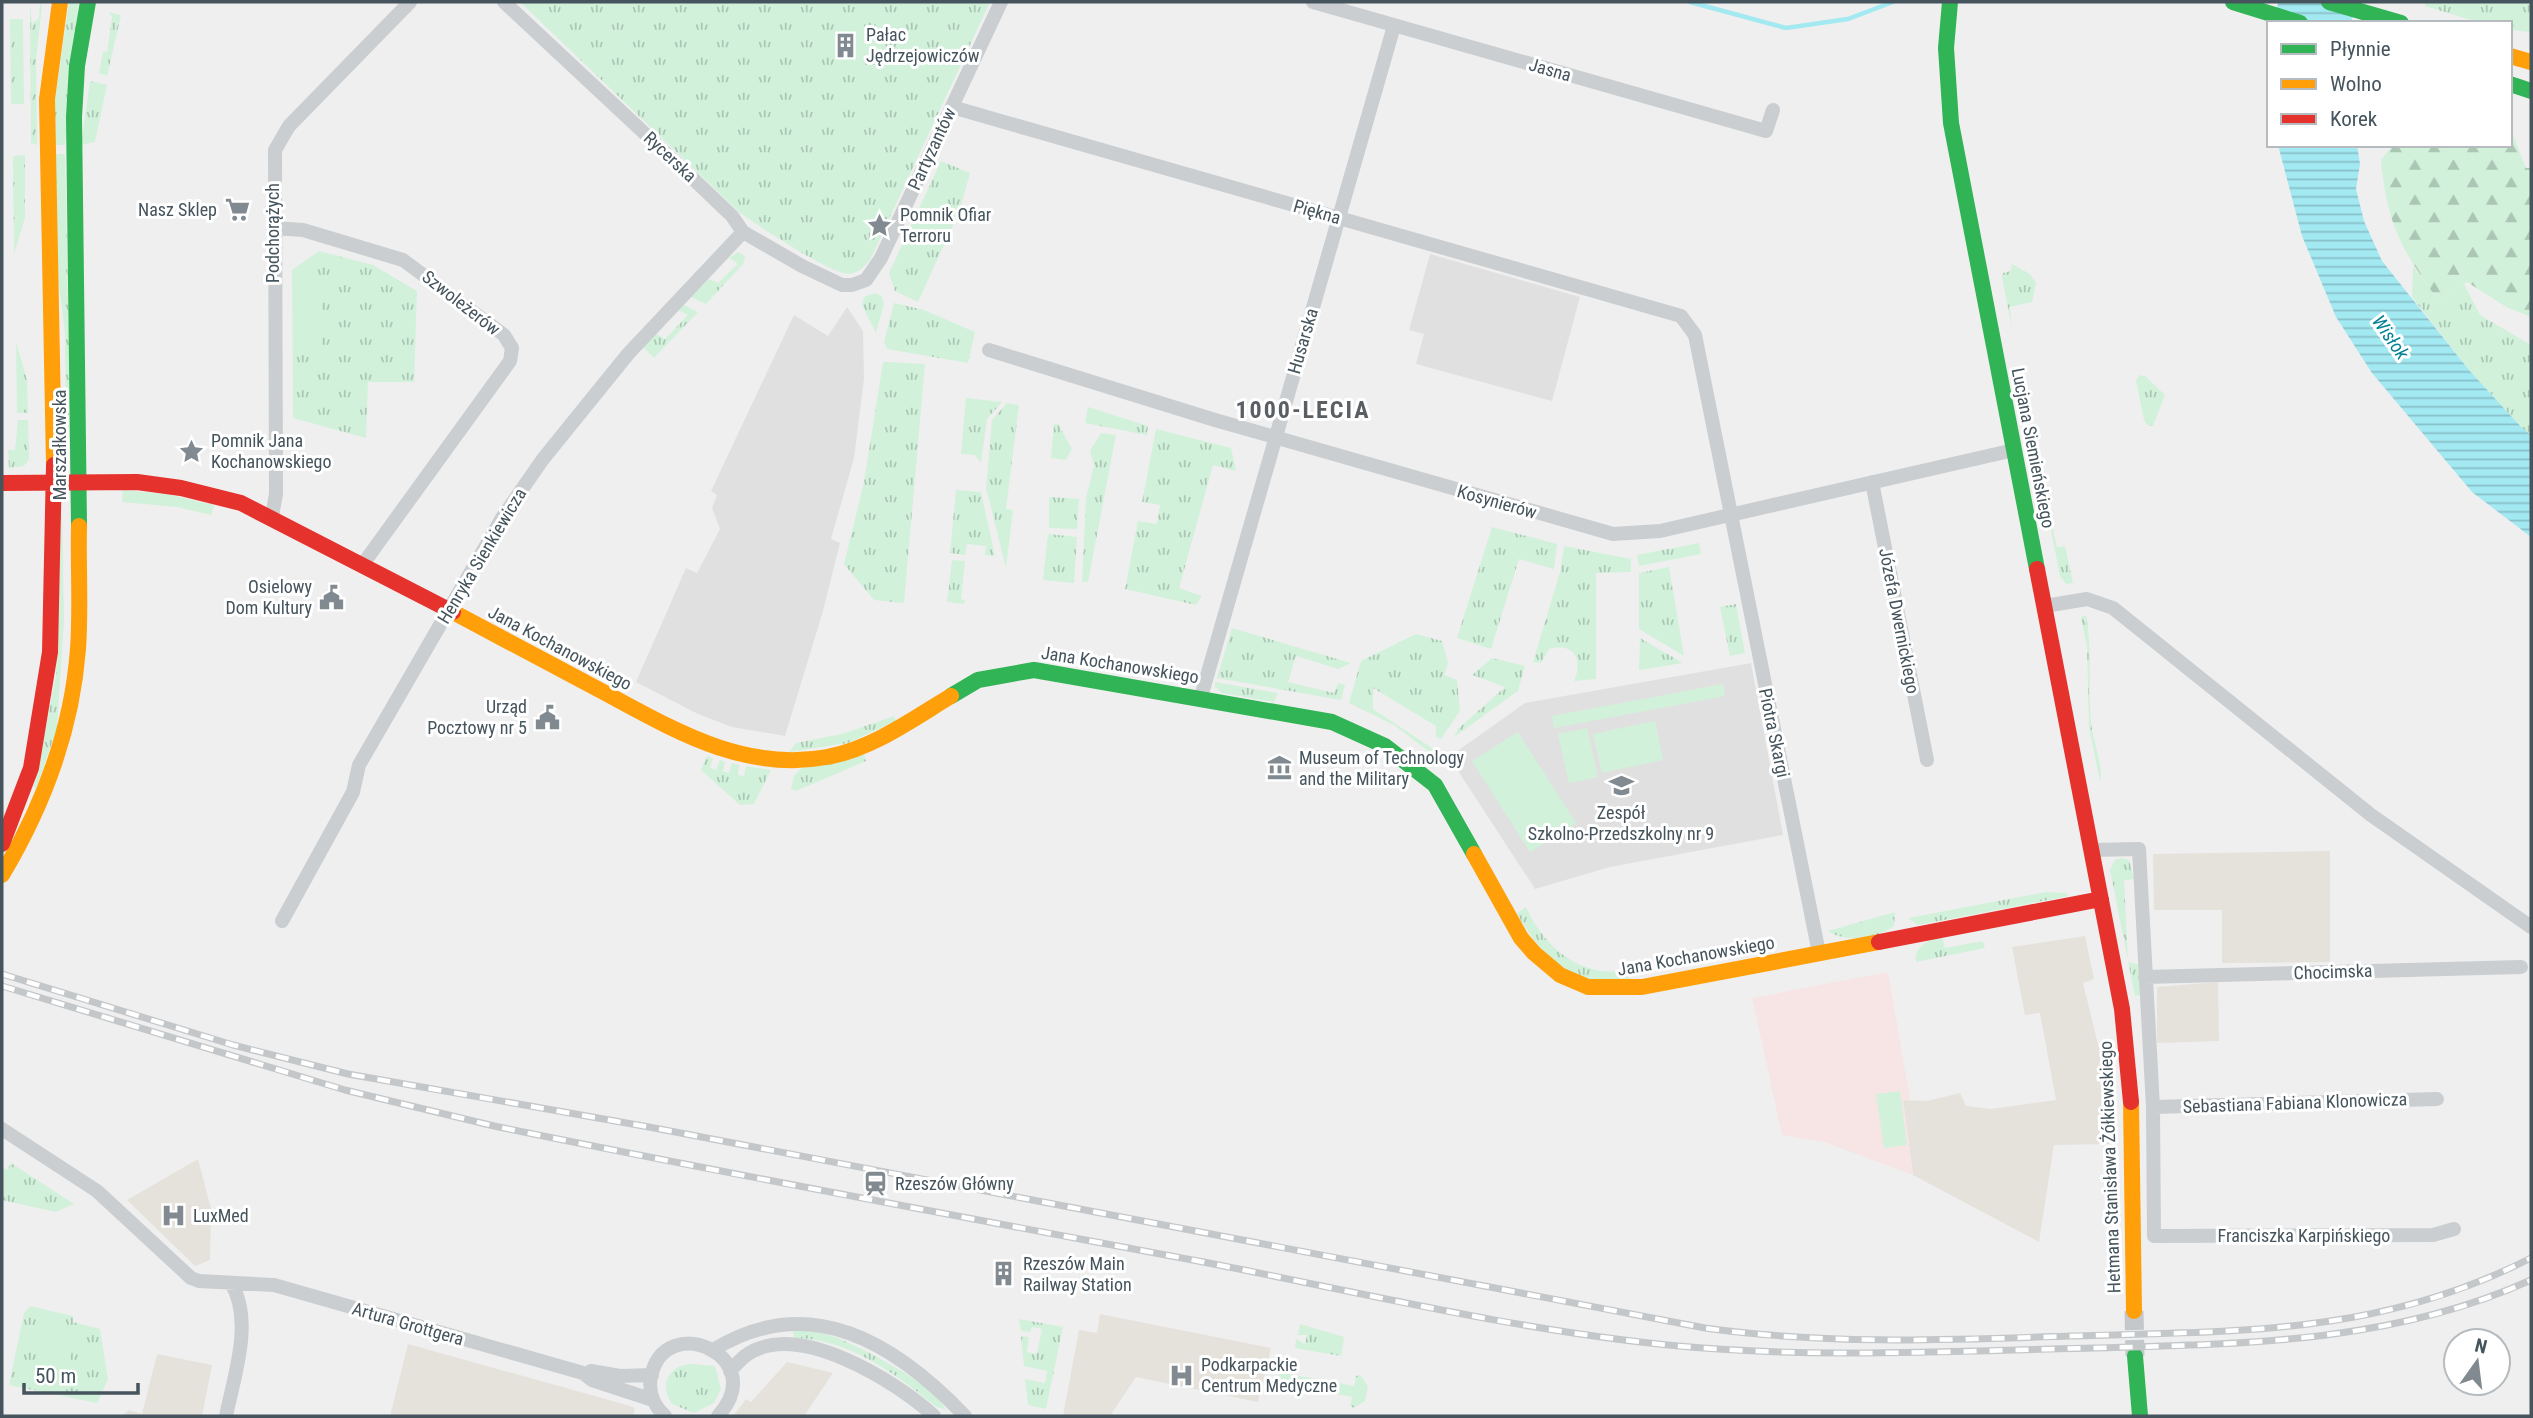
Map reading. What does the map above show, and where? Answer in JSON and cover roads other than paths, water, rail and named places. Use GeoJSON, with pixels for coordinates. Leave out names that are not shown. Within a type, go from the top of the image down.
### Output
{"type":"FeatureCollection","features":[{"type":"Feature","properties":{"kind":"street","name":"Marszałkowska"},"geometry":{"type":"LineString","coordinates":[[2,844],[30,768],[47,683],[52,617],[53,383],[48,265],[47,99],[60,2]]}},
{"type":"Feature","properties":{"kind":"street","name":"Marszałkowska"},"geometry":{"type":"LineString","coordinates":[[2,875],[30,824],[50,777],[70,702],[79,615],[80,482],[74,117],[77,66],[88,2]]}},
{"type":"Feature","properties":{"kind":"street","name":"Podchorążych"},"geometry":{"type":"LineString","coordinates":[[272,516],[276,494],[273,166],[280,137],[410,2]]}},
{"type":"Feature","properties":{"kind":"street","name":"Rycerska"},"geometry":{"type":"LineString","coordinates":[[504,2],[732,216],[743,232],[831,281],[852,285]]}},
{"type":"Feature","properties":{"kind":"street","name":"Partyzantów"},"geometry":{"type":"LineString","coordinates":[[852,285],[866,280],[881,258],[1001,2]]}},
{"type":"Feature","properties":{"kind":"street","name":"Jasna"},"geometry":{"type":"LineString","coordinates":[[1313,2],[1766,131],[1773,110]]}},
{"type":"Feature","properties":{"kind":"street","name":"Lucjana Siemieńskiego"},"geometry":{"type":"LineString","coordinates":[[1950,2],[1946,48],[1948,103],[2101,899]]}},
{"type":"Feature","properties":{"kind":"street"},"geometry":{"type":"LineString","coordinates":[[2235,2],[2294,21]]}},
{"type":"Feature","properties":{"kind":"street"},"geometry":{"type":"LineString","coordinates":[[2329,2],[2397,21]]}},
{"type":"Feature","properties":{"kind":"street","name":"Husarska"},"geometry":{"type":"LineString","coordinates":[[1201,697],[1394,26]]}},
{"type":"Feature","properties":{"kind":"street"},"geometry":{"type":"LineString","coordinates":[[2512,57],[2531,62]]}},
{"type":"Feature","properties":{"kind":"street"},"geometry":{"type":"LineString","coordinates":[[2512,85],[2531,91]]}},
{"type":"Feature","properties":{"kind":"street","name":"Piękna"},"geometry":{"type":"LineString","coordinates":[[952,107],[1681,316]]}},
{"type":"Feature","properties":{"kind":"street","name":"Szwoleżerów"},"geometry":{"type":"LineString","coordinates":[[273,228],[315,233],[403,260],[504,335],[512,348],[510,361],[363,564]]}},
{"type":"Feature","properties":{"kind":"street","name":"Henryka Sienkiewicza"},"geometry":{"type":"LineString","coordinates":[[282,921],[353,792],[359,765],[502,518],[581,409],[743,232]]}},
{"type":"Feature","properties":{"kind":"street","name":"Piotra Skargi"},"geometry":{"type":"LineString","coordinates":[[1681,316],[1695,335],[1819,953]]}},
{"type":"Feature","properties":{"kind":"street","name":"Kosynierów"},"geometry":{"type":"LineString","coordinates":[[989,350],[1275,437],[1613,534],[1660,531],[2014,450]]}},
{"type":"Feature","properties":{"kind":"street","name":"Jana Kochanowskiego"},"geometry":{"type":"LineString","coordinates":[[2,484],[136,482],[181,488],[241,503],[272,516],[682,734],[754,758],[781,761],[829,757],[860,748],[900,728],[978,680],[1034,670],[1201,697],[1332,722],[1361,733],[1410,763],[1435,785],[1521,938],[1547,966],[1587,988],[1615,991],[2101,899]]}},
{"type":"Feature","properties":{"kind":"street","name":"Józefa Dwernickiego"},"geometry":{"type":"LineString","coordinates":[[1872,482],[1927,760]]}},
{"type":"Feature","properties":{"kind":"street"},"geometry":{"type":"LineString","coordinates":[[2045,606],[2087,599],[2113,608],[2371,815],[2531,927]]}},
{"type":"Feature","properties":{"kind":"street"},"geometry":{"type":"LineString","coordinates":[[2092,850],[2139,849],[2153,1107]]}},
{"type":"Feature","properties":{"kind":"street","name":"Hetmana Stanisława Żółkiewskiego"},"geometry":{"type":"LineString","coordinates":[[2101,899],[2128,1053],[2134,1311]]}},
{"type":"Feature","properties":{"kind":"street","name":"Chocimska"},"geometry":{"type":"LineString","coordinates":[[2145,977],[2521,967]]}},
{"type":"Feature","properties":{"kind":"street","name":"Sebastiana Fabiana Klonowicza"},"geometry":{"type":"LineString","coordinates":[[2153,1107],[2437,1099]]}},
{"type":"Feature","properties":{"kind":"street","name":"Franciszka Karpińskiego"},"geometry":{"type":"LineString","coordinates":[[2153,1107],[2154,1236],[2433,1235],[2454,1229]]}},
{"type":"Feature","properties":{"kind":"street","name":"Artura Grottgera"},"geometry":{"type":"LineString","coordinates":[[2,1129],[97,1191],[191,1278],[274,1285],[583,1373],[592,1380],[657,1410]]}},
{"type":"Feature","properties":{"kind":"street"},"geometry":{"type":"LineString","coordinates":[[226,1416],[240,1338],[239,1296],[231,1283]]}},
{"type":"Feature","properties":{"kind":"street"},"geometry":{"type":"LineString","coordinates":[[713,1350],[736,1336],[765,1325],[796,1322],[822,1325],[852,1335],[888,1353],[933,1385],[965,1416]]}},
{"type":"Feature","properties":{"kind":"street"},"geometry":{"type":"LineString","coordinates":[[657,1410],[652,1375],[659,1359],[674,1347],[692,1343],[713,1350],[724,1360],[730,1371],[730,1400],[718,1416]]}},
{"type":"Feature","properties":{"kind":"street"},"geometry":{"type":"LineString","coordinates":[[730,1371],[754,1351],[785,1346],[814,1348],[887,1380],[934,1416]]}},
{"type":"Feature","properties":{"kind":"street"},"geometry":{"type":"LineString","coordinates":[[2135,1356],[2140,1416]]}},
{"type":"Feature","properties":{"kind":"street","name":"Artura Grottgera"},"geometry":{"type":"LineString","coordinates":[[583,1373],[590,1371],[620,1376],[652,1375]]}},
{"type":"Feature","properties":{"kind":"water"},"geometry":{"type":"Polygon","coordinates":[[[2278,2],[2357,2],[2352,21],[2275,21],[2278,2]]]}},
{"type":"Feature","properties":{"kind":"water","name":"Wisłok"},"geometry":{"type":"Polygon","coordinates":[[[2279,147],[2357,147],[2360,164],[2356,189],[2364,221],[2382,261],[2469,370],[2531,435],[2531,537],[2472,492],[2372,373],[2336,317],[2302,236],[2279,147]]]}},
{"type":"Feature","properties":{"kind":"waterway"},"geometry":{"type":"LineString","coordinates":[[1690,2],[1786,28],[1848,19],[1893,2]]}},
{"type":"Feature","properties":{"kind":"tunnel"},"geometry":{"type":"LineString","coordinates":[[2134,1311],[2135,1356]]}},
{"type":"Feature","properties":{"kind":"railway"},"geometry":{"type":"LineString","coordinates":[[2,974],[233,1045],[348,1074],[649,1127],[1705,1328],[1796,1337],[1933,1340],[2249,1330],[2362,1316],[2418,1302],[2474,1284],[2531,1258]]}},
{"type":"Feature","properties":{"kind":"railway"},"geometry":{"type":"LineString","coordinates":[[2,986],[345,1090],[494,1126],[1432,1308],[1550,1329],[1668,1345],[1774,1352],[1881,1353],[2150,1347],[2262,1341],[2317,1336],[2425,1317],[2478,1301],[2531,1280]]}},
{"type":"Feature","properties":{"kind":"place","name":"Pałac Jędrzejowiczów"},"geometry":{"type":"Point","coordinates":[846,45]}},
{"type":"Feature","properties":{"kind":"place","name":"Nasz Sklep"},"geometry":{"type":"Point","coordinates":[237,210]}},
{"type":"Feature","properties":{"kind":"place","name":"Pomnik Ofiar Terroru"},"geometry":{"type":"Point","coordinates":[880,225]}},
{"type":"Feature","properties":{"kind":"place","name":"Pomnik Jana Kochanowskiego"},"geometry":{"type":"Point","coordinates":[191,451]}},
{"type":"Feature","properties":{"kind":"place","name":"Osielowy Dom Kultury"},"geometry":{"type":"Point","coordinates":[332,597]}},
{"type":"Feature","properties":{"kind":"place","name":"Urząd Pocztowy nr 5"},"geometry":{"type":"Point","coordinates":[547,717]}},
{"type":"Feature","properties":{"kind":"place","name":"Museum of Technology and the Military"},"geometry":{"type":"Point","coordinates":[1279,768]}},
{"type":"Feature","properties":{"kind":"place","name":"Zespół Szkolno-Przedszkolny nr 9"},"geometry":{"type":"Point","coordinates":[1621,786]}},
{"type":"Feature","properties":{"kind":"place","name":"Rzeszów Główny"},"geometry":{"type":"Point","coordinates":[875,1184]}},
{"type":"Feature","properties":{"kind":"place","name":"LuxMed"},"geometry":{"type":"Point","coordinates":[173,1216]}},
{"type":"Feature","properties":{"kind":"place","name":"Rzeszów Main Railway Station"},"geometry":{"type":"Point","coordinates":[1003,1274]}},
{"type":"Feature","properties":{"kind":"place","name":"Podkarpackie Centrum Medyczne"},"geometry":{"type":"Point","coordinates":[1181,1375]}},
{"type":"Feature","properties":{"kind":"district","name":"1000-LECIA"},"geometry":{"type":"Point","coordinates":[1303,410]}}]}
